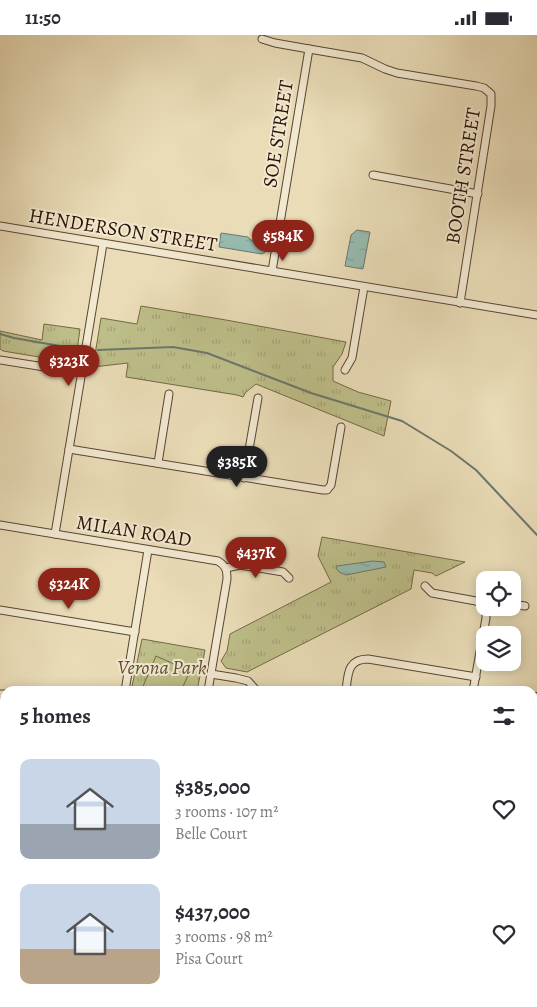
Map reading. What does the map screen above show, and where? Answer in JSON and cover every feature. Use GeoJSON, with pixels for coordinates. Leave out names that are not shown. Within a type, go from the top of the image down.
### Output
{"type":"FeatureCollection","features":[{"type":"Feature","properties":{"kind":"street"},"geometry":{"type":"LineString","coordinates":[[262,39],[309,49]]}},
{"type":"Feature","properties":{"kind":"street","name":"BOOTH STREET"},"geometry":{"type":"LineString","coordinates":[[309,49],[356,56],[397,73],[476,86],[484,88],[491,94],[491,106],[460,303]]}},
{"type":"Feature","properties":{"kind":"street","name":"SOE STREET"},"geometry":{"type":"LineString","coordinates":[[272,271],[309,49]]}},
{"type":"Feature","properties":{"kind":"street"},"geometry":{"type":"LineString","coordinates":[[373,175],[478,193]]}},
{"type":"Feature","properties":{"kind":"street","name":"HENDERSON STREET"},"geometry":{"type":"LineString","coordinates":[[0,226],[537,315]]}},
{"type":"Feature","properties":{"kind":"street"},"geometry":{"type":"LineString","coordinates":[[55,534],[103,243]]}},
{"type":"Feature","properties":{"kind":"street"},"geometry":{"type":"LineString","coordinates":[[345,370],[352,358],[364,287]]}},
{"type":"Feature","properties":{"kind":"street"},"geometry":{"type":"LineString","coordinates":[[0,362],[82,373]]}},
{"type":"Feature","properties":{"kind":"street"},"geometry":{"type":"LineString","coordinates":[[158,463],[169,394]]}},
{"type":"Feature","properties":{"kind":"street"},"geometry":{"type":"LineString","coordinates":[[244,478],[258,398]]}},
{"type":"Feature","properties":{"kind":"street"},"geometry":{"type":"LineString","coordinates":[[69,449],[318,490],[327,489],[331,485],[341,427]]}},
{"type":"Feature","properties":{"kind":"street","name":"MILAN ROAD"},"geometry":{"type":"LineString","coordinates":[[0,525],[218,561],[226,568]]}},
{"type":"Feature","properties":{"kind":"street"},"geometry":{"type":"LineString","coordinates":[[126,686],[148,550]]}},
{"type":"Feature","properties":{"kind":"street"},"geometry":{"type":"LineString","coordinates":[[209,686],[226,579],[226,568],[240,565],[283,572],[289,578]]}},
{"type":"Feature","properties":{"kind":"street"},"geometry":{"type":"LineString","coordinates":[[425,586],[432,593],[476,601]]}},
{"type":"Feature","properties":{"kind":"street"},"geometry":{"type":"LineString","coordinates":[[521,605],[525,606]]}},
{"type":"Feature","properties":{"kind":"street"},"geometry":{"type":"LineString","coordinates":[[0,610],[135,632]]}},
{"type":"Feature","properties":{"kind":"street"},"geometry":{"type":"LineString","coordinates":[[474,686],[486,616]]}},
{"type":"Feature","properties":{"kind":"street"},"geometry":{"type":"LineString","coordinates":[[347,686],[351,666],[360,659],[476,677]]}},
{"type":"Feature","properties":{"kind":"street"},"geometry":{"type":"LineString","coordinates":[[211,674],[248,681],[252,686]]}},
{"type":"Feature","properties":{"kind":"green space"},"geometry":{"type":"Polygon","coordinates":[[[141,306],[346,342],[342,354],[333,367],[333,381],[358,392],[391,401],[384,436],[256,384],[243,397],[126,377],[128,363],[93,367],[101,318],[137,324],[141,306]]]}},
{"type":"Feature","properties":{"kind":"green space"},"geometry":{"type":"Polygon","coordinates":[[[44,324],[80,329],[76,358],[73,361],[69,362],[0,349],[0,331],[42,340],[44,324]]]}},
{"type":"Feature","properties":{"kind":"green space"},"geometry":{"type":"Polygon","coordinates":[[[322,537],[465,562],[436,576],[432,573],[414,570],[411,589],[247,672],[226,668],[221,661],[227,651],[230,634],[331,582],[318,556],[322,537]]]}},
{"type":"Feature","properties":{"kind":"green space","name":"Verona Park"},"geometry":{"type":"Polygon","coordinates":[[[142,639],[205,650],[198,686],[132,686],[142,639]]]}},
{"type":"Feature","properties":{"kind":"green space"},"geometry":{"type":"Polygon","coordinates":[[[156,656],[190,671],[183,686],[143,686],[156,656]]]}},
{"type":"Feature","properties":{"kind":"water"},"geometry":{"type":"Polygon","coordinates":[[[357,230],[370,232],[363,269],[345,266],[351,235],[357,230]]]}},
{"type":"Feature","properties":{"kind":"water"},"geometry":{"type":"Polygon","coordinates":[[[221,233],[248,237],[251,240],[266,243],[265,252],[262,254],[219,247],[221,233]]]}},
{"type":"Feature","properties":{"kind":"water"},"geometry":{"type":"Polygon","coordinates":[[[373,561],[384,562],[386,567],[346,575],[339,572],[336,568],[337,566],[373,561]]]}},
{"type":"Feature","properties":{"kind":"waterway"},"geometry":{"type":"LineString","coordinates":[[0,334],[77,349]]}},
{"type":"Feature","properties":{"kind":"waterway"},"geometry":{"type":"LineString","coordinates":[[98,350],[173,347],[207,353],[311,393],[402,421],[451,451],[476,470],[537,535]]}}]}
